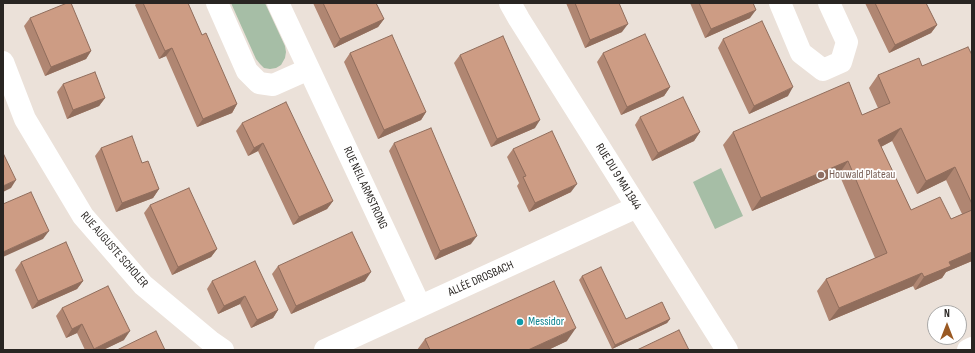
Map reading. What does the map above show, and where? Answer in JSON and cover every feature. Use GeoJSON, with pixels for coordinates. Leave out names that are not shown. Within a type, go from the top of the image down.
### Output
{"type":"FeatureCollection","features":[{"type":"Feature","properties":{"kind":"street"},"geometry":{"type":"LineString","coordinates":[[217,3],[247,71],[259,83],[273,86],[309,69]]}},
{"type":"Feature","properties":{"kind":"street","name":"RUE NEIL ARMSTRONG"},"geometry":{"type":"LineString","coordinates":[[278,3],[420,306]]}},
{"type":"Feature","properties":{"kind":"street","name":"RUE DU 9 MAI 1944"},"geometry":{"type":"LineString","coordinates":[[510,3],[727,350]]}},
{"type":"Feature","properties":{"kind":"street"},"geometry":{"type":"LineString","coordinates":[[780,3],[801,54],[823,70],[841,62],[847,42],[830,3]]}},
{"type":"Feature","properties":{"kind":"street","name":"RUE AUGUSTE SCHOLER"},"geometry":{"type":"LineString","coordinates":[[3,62],[25,118],[82,216],[143,285],[210,341],[223,350]]}},
{"type":"Feature","properties":{"kind":"street","name":"ALLÉE DROSBACH"},"geometry":{"type":"LineString","coordinates":[[325,350],[637,208]]}},
{"type":"Feature","properties":{"kind":"street"},"geometry":{"type":"LineString","coordinates":[[968,350],[972,348]]}},
{"type":"Feature","properties":{"kind":"green space"},"geometry":{"type":"Polygon","coordinates":[[[231,3],[265,3],[285,46],[285,58],[281,65],[270,69],[264,68],[260,64],[256,59],[231,3]]]}},
{"type":"Feature","properties":{"kind":"green space"},"geometry":{"type":"Polygon","coordinates":[[[721,168],[743,216],[715,229],[693,182],[721,168]]]}},
{"type":"Feature","properties":{"kind":"building"},"geometry":{"type":"Polygon","coordinates":[[[67,3],[71,3],[91,51],[51,67],[30,18],[67,3]]]}},
{"type":"Feature","properties":{"kind":"building"},"geometry":{"type":"Polygon","coordinates":[[[143,3],[188,3],[202,35],[206,33],[237,104],[203,119],[172,48],[165,51],[143,3]]]}},
{"type":"Feature","properties":{"kind":"building"},"geometry":{"type":"Polygon","coordinates":[[[323,3],[376,3],[384,19],[340,39],[323,3]]]}},
{"type":"Feature","properties":{"kind":"building"},"geometry":{"type":"Polygon","coordinates":[[[575,3],[619,3],[628,24],[590,40],[575,3]]]}},
{"type":"Feature","properties":{"kind":"building"},"geometry":{"type":"Polygon","coordinates":[[[699,3],[753,3],[756,10],[711,29],[699,3]]]}},
{"type":"Feature","properties":{"kind":"building"},"geometry":{"type":"Polygon","coordinates":[[[875,3],[926,3],[937,25],[895,45],[875,3]]]}},
{"type":"Feature","properties":{"kind":"building"},"geometry":{"type":"Polygon","coordinates":[[[762,21],[793,87],[754,106],[723,39],[762,21]]]}},
{"type":"Feature","properties":{"kind":"building"},"geometry":{"type":"Polygon","coordinates":[[[645,34],[670,87],[627,107],[603,53],[645,34]]]}},
{"type":"Feature","properties":{"kind":"building"},"geometry":{"type":"Polygon","coordinates":[[[392,35],[426,112],[384,130],[350,53],[392,35]]]}},
{"type":"Feature","properties":{"kind":"building"},"geometry":{"type":"Polygon","coordinates":[[[503,36],[540,120],[497,139],[460,55],[503,36]]]}},
{"type":"Feature","properties":{"kind":"building"},"geometry":{"type":"Polygon","coordinates":[[[968,47],[972,55],[972,204],[955,167],[926,181],[901,128],[878,140],[911,210],[940,197],[951,219],[972,210],[972,252],[949,262],[951,266],[924,277],[922,273],[839,308],[826,279],[887,253],[848,161],[761,198],[733,132],[849,82],[862,115],[890,103],[878,75],[919,58],[922,66],[968,47]]]}},
{"type":"Feature","properties":{"kind":"building"},"geometry":{"type":"Polygon","coordinates":[[[95,72],[105,98],[73,110],[63,84],[95,72]]]}},
{"type":"Feature","properties":{"kind":"building"},"geometry":{"type":"Polygon","coordinates":[[[683,97],[700,132],[658,153],[640,117],[683,97]]]}},
{"type":"Feature","properties":{"kind":"building"},"geometry":{"type":"Polygon","coordinates":[[[286,102],[333,201],[299,217],[263,143],[254,148],[242,123],[286,102]]]}},
{"type":"Feature","properties":{"kind":"building"},"geometry":{"type":"Polygon","coordinates":[[[431,128],[477,236],[440,251],[394,143],[431,128]]]}},
{"type":"Feature","properties":{"kind":"building"},"geometry":{"type":"Polygon","coordinates":[[[552,131],[577,184],[535,203],[523,177],[526,176],[513,149],[552,131]]]}},
{"type":"Feature","properties":{"kind":"building"},"geometry":{"type":"Polygon","coordinates":[[[132,136],[142,163],[148,161],[159,189],[122,203],[101,148],[132,136]]]}},
{"type":"Feature","properties":{"kind":"building"},"geometry":{"type":"Polygon","coordinates":[[[3,153],[16,180],[3,186],[3,153]]]}},
{"type":"Feature","properties":{"kind":"building"},"geometry":{"type":"Polygon","coordinates":[[[189,188],[217,249],[178,267],[150,205],[189,188]]]}},
{"type":"Feature","properties":{"kind":"building"},"geometry":{"type":"Polygon","coordinates":[[[31,192],[49,231],[3,252],[3,204],[31,192]]]}},
{"type":"Feature","properties":{"kind":"building"},"geometry":{"type":"Polygon","coordinates":[[[352,232],[371,272],[296,306],[278,266],[352,232]]]}},
{"type":"Feature","properties":{"kind":"building"},"geometry":{"type":"Polygon","coordinates":[[[66,242],[83,281],[38,301],[21,262],[66,242]]]}},
{"type":"Feature","properties":{"kind":"building"},"geometry":{"type":"Polygon","coordinates":[[[255,261],[278,310],[257,320],[245,296],[224,306],[212,281],[255,261]]]}},
{"type":"Feature","properties":{"kind":"building"},"geometry":{"type":"Polygon","coordinates":[[[601,267],[626,319],[662,302],[670,319],[615,345],[582,276],[601,267]]]}},
{"type":"Feature","properties":{"kind":"building","name":"Messidor"},"geometry":{"type":"Polygon","coordinates":[[[554,281],[576,328],[528,350],[430,350],[425,339],[554,281]]]}},
{"type":"Feature","properties":{"kind":"building"},"geometry":{"type":"Polygon","coordinates":[[[108,286],[130,331],[94,349],[82,324],[72,329],[62,308],[108,286]]]}},
{"type":"Feature","properties":{"kind":"building"},"geometry":{"type":"Polygon","coordinates":[[[679,330],[689,350],[637,350],[679,330]]]}},
{"type":"Feature","properties":{"kind":"building"},"geometry":{"type":"Polygon","coordinates":[[[156,331],[165,350],[117,350],[156,331]]]}},
{"type":"Feature","properties":{"kind":"place","name":"Houwald Plateau"},"geometry":{"type":"Point","coordinates":[821,175]}},
{"type":"Feature","properties":{"kind":"place","name":"Messidor"},"geometry":{"type":"Point","coordinates":[520,322]}}]}
